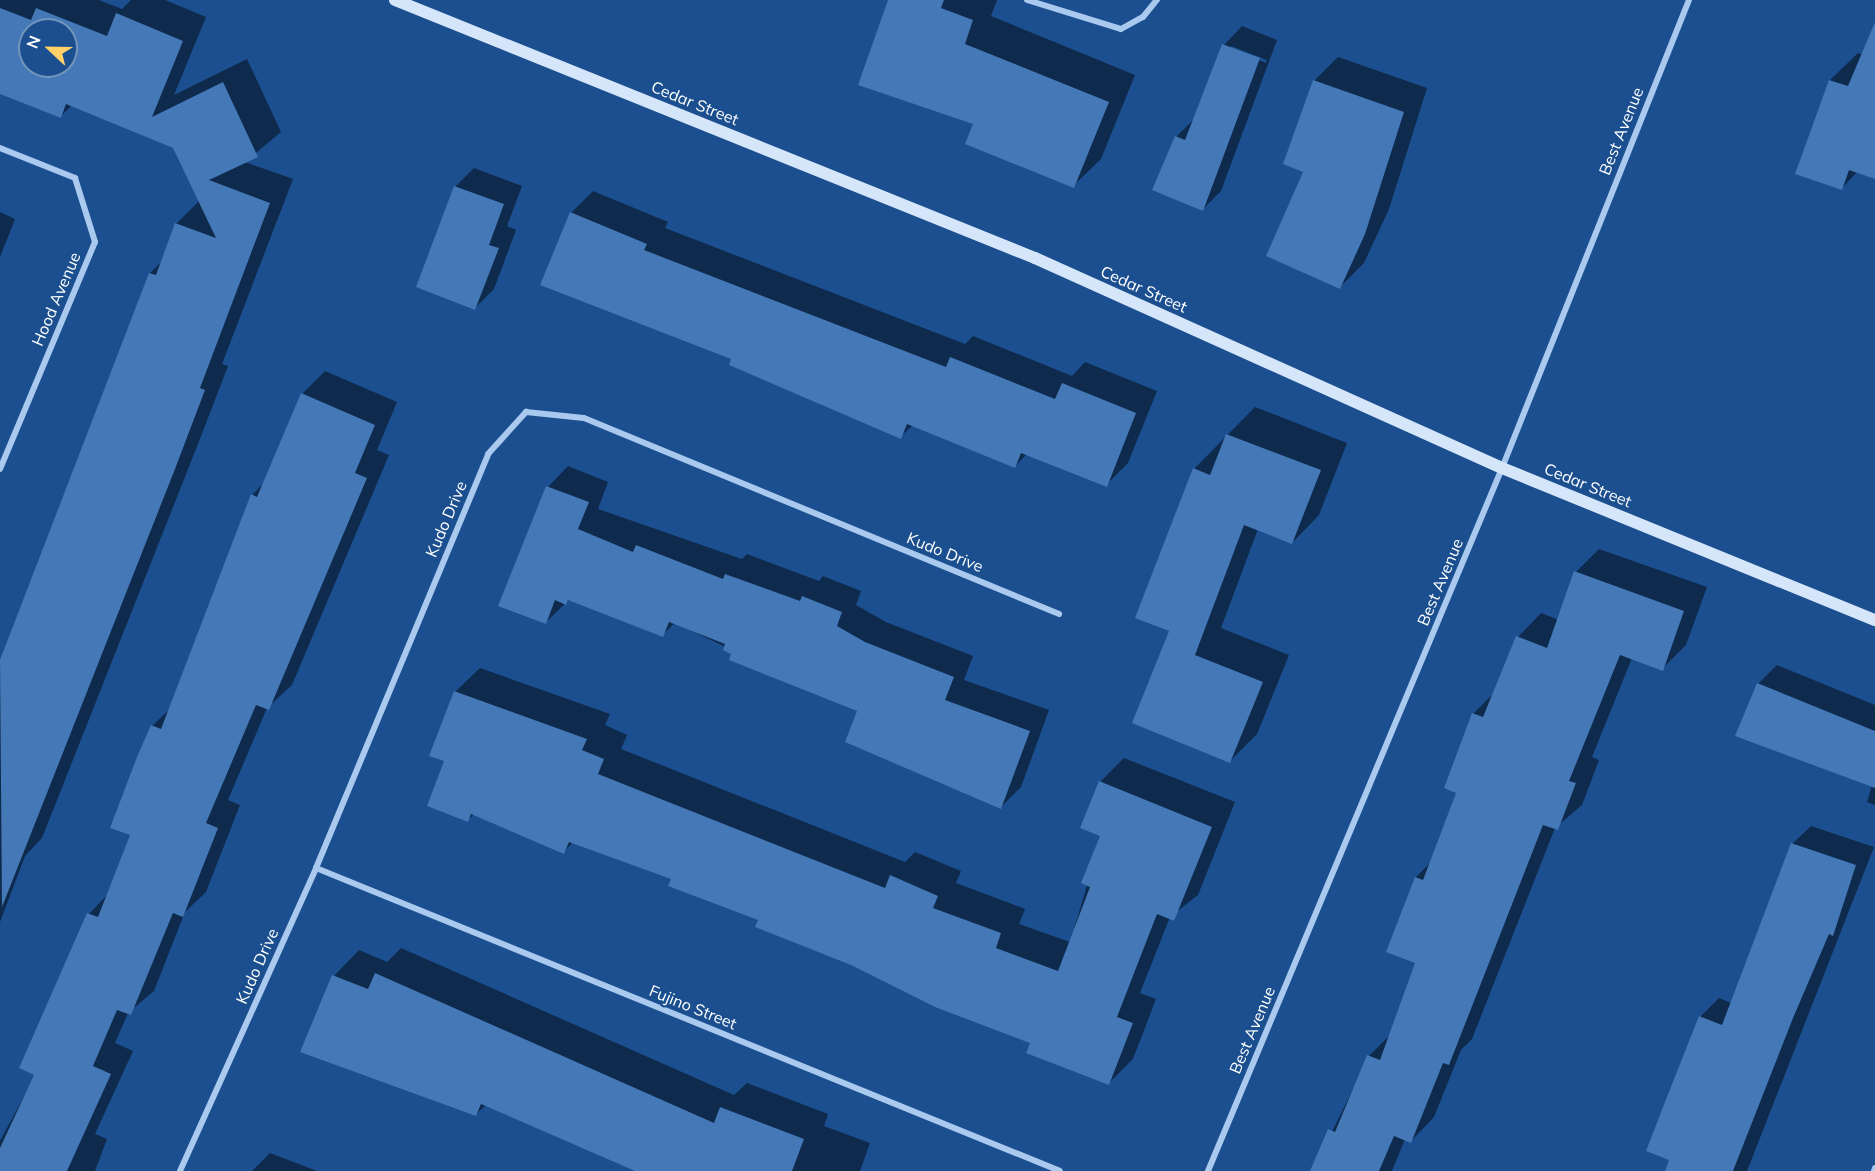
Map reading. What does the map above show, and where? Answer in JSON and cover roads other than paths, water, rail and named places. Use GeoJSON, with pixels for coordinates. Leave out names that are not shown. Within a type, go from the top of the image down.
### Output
{"type":"FeatureCollection","features":[{"type":"Feature","properties":{"kind":"main road","name":"Cedar Street"},"geometry":{"type":"LineString","coordinates":[[395,0],[1035,258],[1502,468],[1875,621]]}},
{"type":"Feature","properties":{"kind":"street"},"geometry":{"type":"LineString","coordinates":[[1027,0],[1121,29],[1143,17],[1157,0]]}},
{"type":"Feature","properties":{"kind":"street","name":"Best Avenue"},"geometry":{"type":"LineString","coordinates":[[1208,1171],[1502,468],[1689,0]]}},
{"type":"Feature","properties":{"kind":"street","name":"Hood Avenue"},"geometry":{"type":"LineString","coordinates":[[0,148],[75,178],[95,242],[0,469]]}},
{"type":"Feature","properties":{"kind":"street","name":"Kudo Drive"},"geometry":{"type":"LineString","coordinates":[[180,1171],[316,868],[488,454],[526,412],[584,418],[1059,614]]}},
{"type":"Feature","properties":{"kind":"street","name":"Fujino Street"},"geometry":{"type":"LineString","coordinates":[[316,868],[1060,1171]]}}]}
